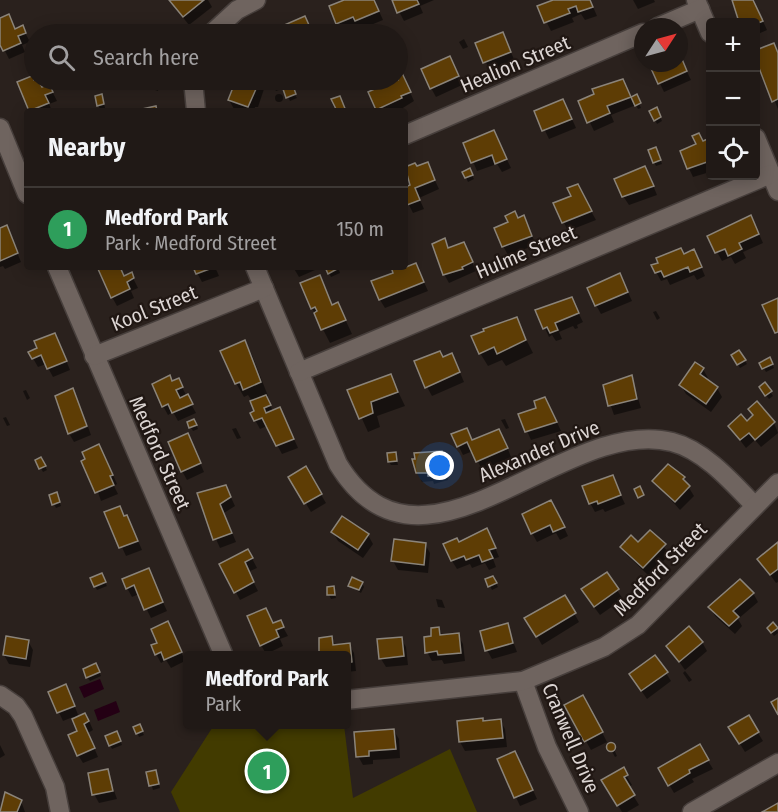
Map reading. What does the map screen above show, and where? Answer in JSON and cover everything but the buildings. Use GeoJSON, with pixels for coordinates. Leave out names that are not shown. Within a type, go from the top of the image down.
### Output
{"type":"FeatureCollection","features":[{"type":"Feature","properties":{"kind":"street"},"geometry":{"type":"LineString","coordinates":[[222,24],[237,10],[256,0]]}},
{"type":"Feature","properties":{"kind":"street"},"geometry":{"type":"LineString","coordinates":[[674,18],[698,4],[706,22]]}},
{"type":"Feature","properties":{"kind":"street","name":"Healion Street"},"geometry":{"type":"LineString","coordinates":[[408,134],[634,37]]}},
{"type":"Feature","properties":{"kind":"street"},"geometry":{"type":"LineString","coordinates":[[194,90],[196,108]]}},
{"type":"Feature","properties":{"kind":"street"},"geometry":{"type":"LineString","coordinates":[[0,128],[24,187]]}},
{"type":"Feature","properties":{"kind":"street"},"geometry":{"type":"LineString","coordinates":[[760,148],[774,182]]}},
{"type":"Feature","properties":{"kind":"street","name":"Hulme Street"},"geometry":{"type":"LineString","coordinates":[[299,372],[774,182]]}},
{"type":"Feature","properties":{"kind":"street","name":"Medford Street"},"geometry":{"type":"LineString","coordinates":[[58,270],[222,651]]}},
{"type":"Feature","properties":{"kind":"street","name":"Alexander Drive"},"geometry":{"type":"LineString","coordinates":[[256,270],[338,464],[348,480],[376,505],[411,515],[447,513],[583,454],[618,441],[636,439],[674,442],[691,450],[754,505]]}},
{"type":"Feature","properties":{"kind":"street","name":"Kool Street"},"geometry":{"type":"LineString","coordinates":[[94,356],[264,288]]}},
{"type":"Feature","properties":{"kind":"street","name":"Medford Street"},"geometry":{"type":"LineString","coordinates":[[351,699],[523,681],[604,647],[638,625],[778,483]]}},
{"type":"Feature","properties":{"kind":"street","name":"Cranwell Drive"},"geometry":{"type":"LineString","coordinates":[[523,681],[547,747],[579,812]]}},
{"type":"Feature","properties":{"kind":"street"},"geometry":{"type":"LineString","coordinates":[[0,695],[16,706],[23,716],[55,787],[60,812]]}},
{"type":"Feature","properties":{"kind":"street"},"geometry":{"type":"LineString","coordinates":[[692,812],[778,763]]}},
{"type":"Feature","properties":{"kind":"shaded area"},"geometry":{"type":"Polygon","coordinates":[[[100,679],[104,689],[84,698],[79,687],[100,679]]]}},
{"type":"Feature","properties":{"kind":"shaded area"},"geometry":{"type":"Polygon","coordinates":[[[116,701],[120,712],[98,721],[94,710],[116,701]]]}},
{"type":"Feature","properties":{"kind":"shaded area"},"geometry":{"type":"Polygon","coordinates":[[[211,729],[344,729],[353,798],[450,749],[477,812],[180,812],[171,792],[211,729]]]}},
{"type":"Feature","properties":{"kind":"place","name":"Medford Park"},"geometry":{"type":"Point","coordinates":[267,771]}}]}
